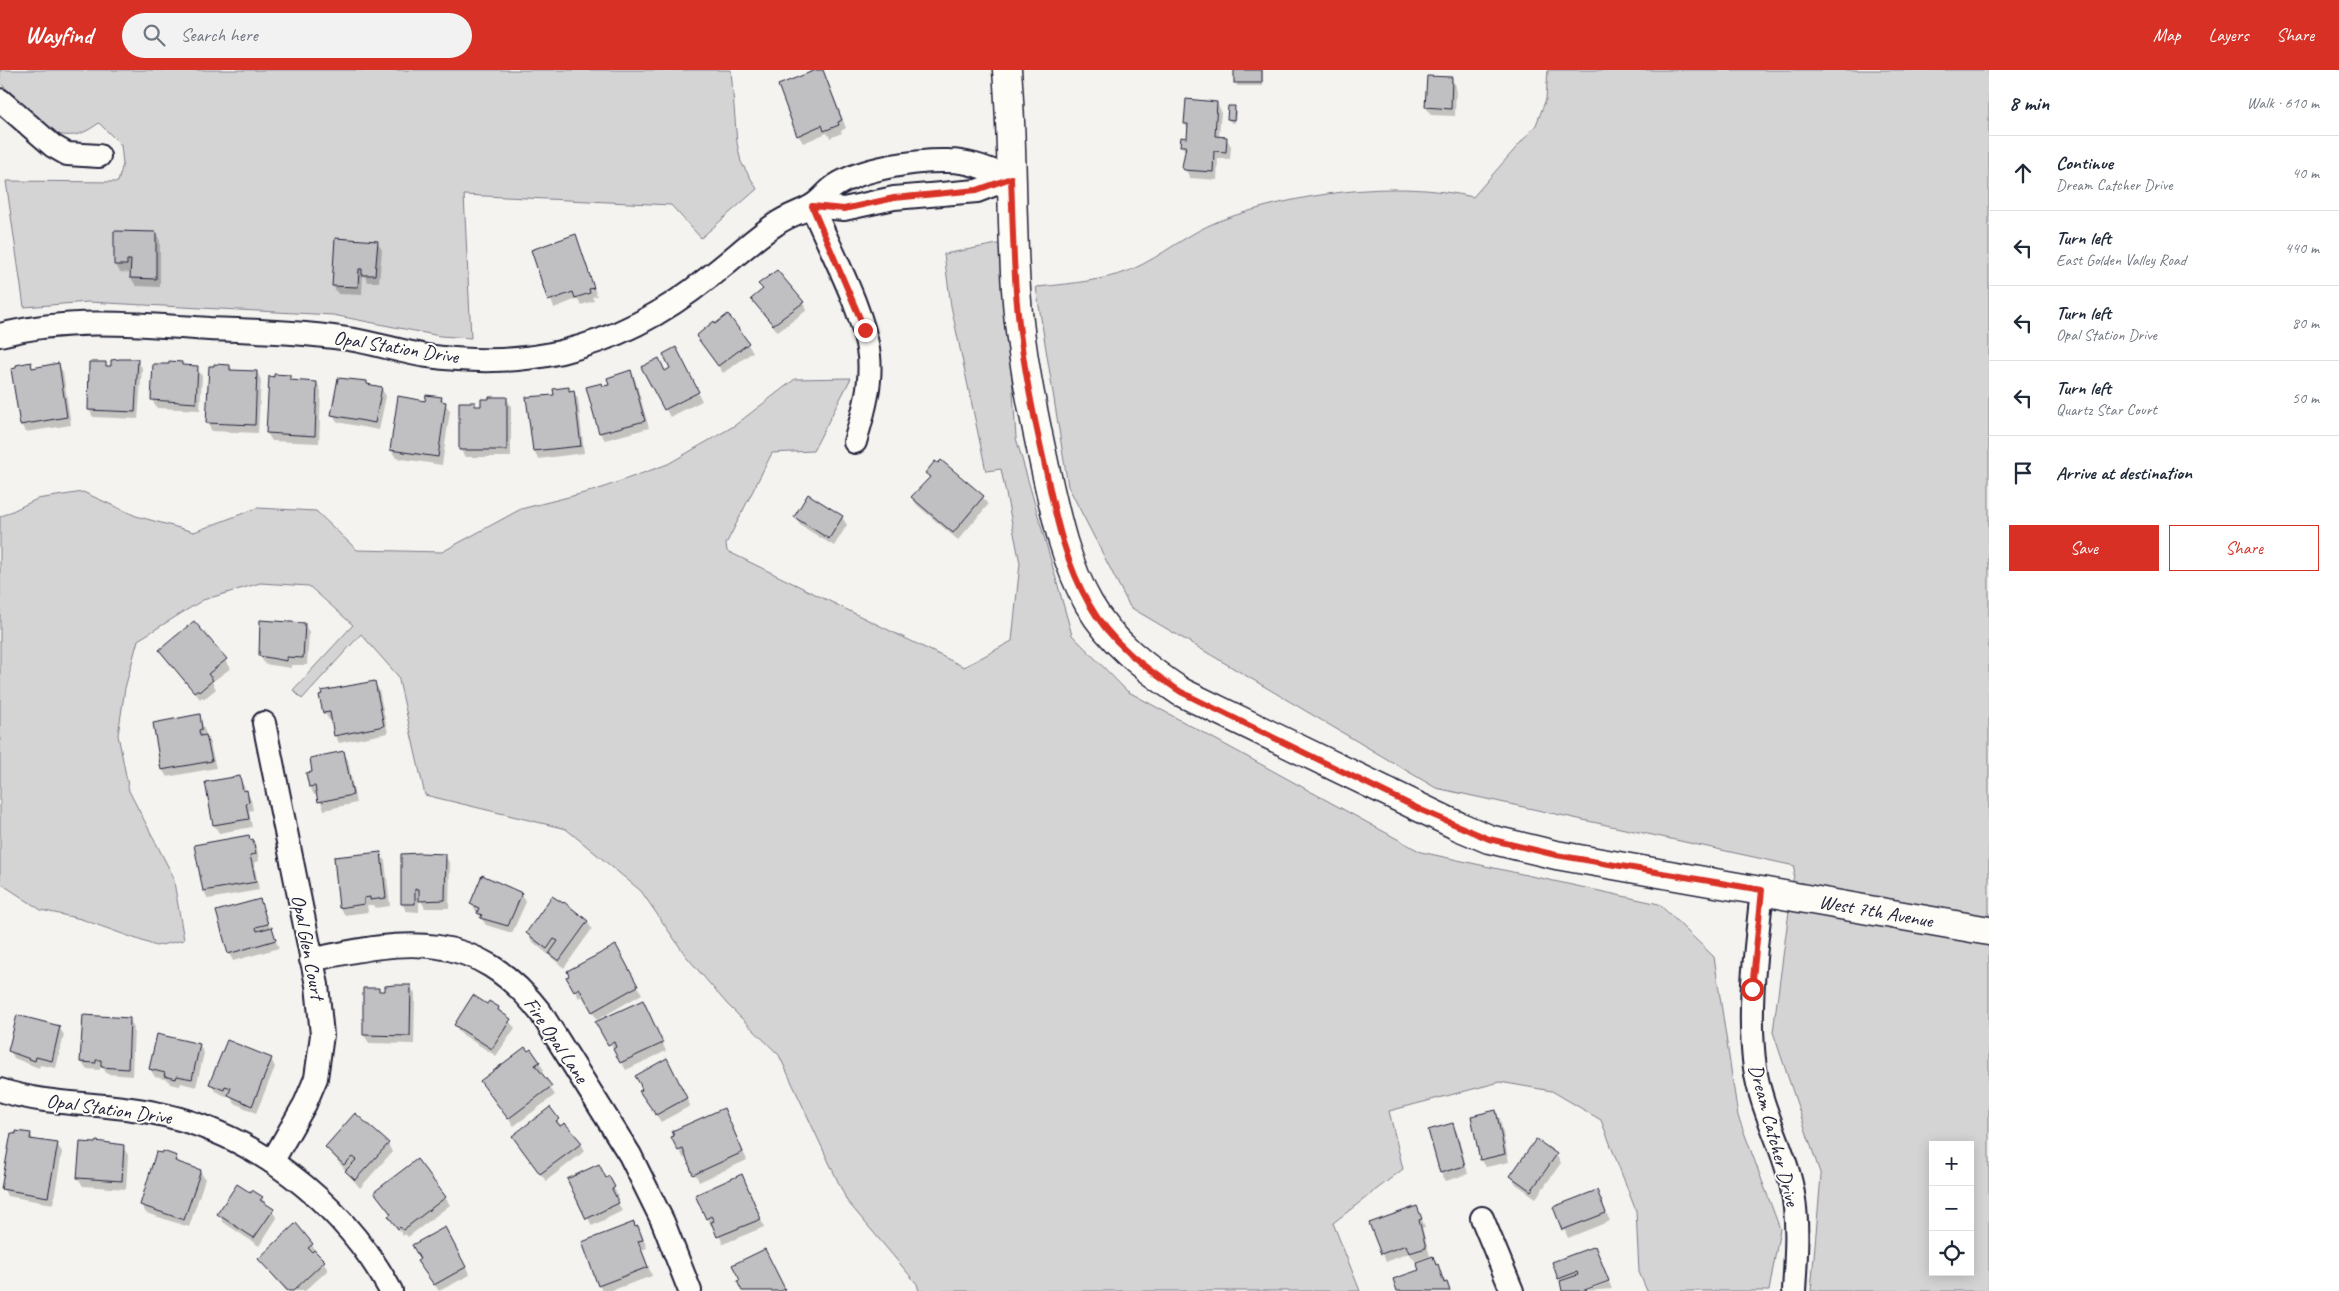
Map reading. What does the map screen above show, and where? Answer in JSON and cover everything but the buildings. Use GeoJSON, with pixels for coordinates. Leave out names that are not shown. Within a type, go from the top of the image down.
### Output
{"type":"FeatureCollection","features":[{"type":"Feature","properties":{"kind":"main road","name":"West 7th Avenue"},"geometry":{"type":"LineString","coordinates":[[1006,70],[1016,290],[1023,352],[1054,508],[1076,578],[1089,604],[1117,642],[1156,675],[1190,696],[1421,810],[1489,839],[1556,855],[1989,931]]}},
{"type":"Feature","properties":{"kind":"street"},"geometry":{"type":"LineString","coordinates":[[0,100],[60,150],[76,156],[99,156]]}},
{"type":"Feature","properties":{"kind":"street","name":"Opal Station Drive"},"geometry":{"type":"LineString","coordinates":[[0,334],[24,328],[64,323],[104,322],[320,335],[426,356],[463,359],[531,357],[561,352],[591,343],[623,331],[654,315],[708,278],[778,222],[812,206],[835,186],[861,174],[924,162],[951,161],[978,166],[1011,178]]}},
{"type":"Feature","properties":{"kind":"street"},"geometry":{"type":"LineString","coordinates":[[855,442],[865,410],[869,379],[869,357],[865,330],[812,206],[844,209],[894,198],[977,190],[1011,178]]}},
{"type":"Feature","properties":{"kind":"street","name":"Opal Glen Court"},"geometry":{"type":"LineString","coordinates":[[264,723],[312,960],[322,1034],[316,1078],[305,1104],[272,1162]]}},
{"type":"Feature","properties":{"kind":"street","name":"Dream Catcher Drive"},"geometry":{"type":"LineString","coordinates":[[1762,890],[1752,989],[1752,1045],[1760,1096],[1792,1187],[1796,1238],[1794,1291]]}},
{"type":"Feature","properties":{"kind":"street","name":"Fire Opal Lane"},"geometry":{"type":"LineString","coordinates":[[312,960],[382,945],[417,944],[448,948],[478,958],[505,974],[525,992],[542,1013],[630,1155],[659,1213],[690,1291]]}},
{"type":"Feature","properties":{"kind":"street","name":"Opal Station Drive"},"geometry":{"type":"LineString","coordinates":[[0,1090],[38,1100],[115,1107],[181,1118],[213,1131],[272,1162],[311,1191],[341,1220],[363,1246],[391,1291]]}},
{"type":"Feature","properties":{"kind":"street"},"geometry":{"type":"LineString","coordinates":[[1482,1218],[1512,1291]]}},
{"type":"Feature","properties":{"kind":"shaded area"},"geometry":{"type":"Polygon","coordinates":[[[0,70],[731,70],[737,143],[741,162],[757,189],[701,238],[671,205],[464,195],[471,338],[440,336],[333,315],[88,302],[24,307],[6,181],[118,182],[123,164],[121,145],[99,123],[80,134],[57,134],[0,83],[0,70]]]}},
{"type":"Feature","properties":{"kind":"shaded area"},"geometry":{"type":"Polygon","coordinates":[[[1548,70],[1989,70],[1989,1291],[1811,1291],[1821,1176],[1773,1032],[1795,866],[1436,788],[1130,607],[1068,486],[1036,287],[1085,281],[1123,273],[1144,264],[1186,238],[1219,221],[1249,211],[1312,196],[1378,189],[1411,189],[1473,197],[1536,125],[1546,99],[1548,70]]]}},
{"type":"Feature","properties":{"kind":"shaded area"},"geometry":{"type":"Polygon","coordinates":[[[1003,243],[1016,438],[1072,635],[1127,691],[1421,852],[1659,904],[1714,957],[1738,1116],[1780,1229],[1769,1291],[1647,1291],[1639,1272],[1636,1211],[1601,1120],[1552,1091],[1500,1082],[1389,1111],[1403,1169],[1333,1223],[1360,1291],[919,1291],[917,1284],[847,1201],[779,1055],[727,1004],[686,956],[641,891],[566,829],[425,795],[398,676],[361,634],[302,699],[293,690],[353,625],[309,586],[260,583],[203,600],[138,640],[125,688],[118,735],[129,791],[173,876],[184,940],[156,946],[81,919],[41,910],[0,883],[0,517],[37,499],[83,492],[136,516],[194,532],[257,508],[316,511],[357,550],[442,552],[521,509],[596,490],[668,464],[734,426],[795,379],[851,378],[813,451],[772,453],[726,544],[727,551],[964,667],[1012,641],[1020,563],[1001,469],[986,471],[951,306],[944,254],[1003,243]]]}},
{"type":"Feature","properties":{"kind":"route"},"geometry":{"type":"LineString","coordinates":[[865,330],[812,206],[844,209],[894,198],[977,190],[1011,178],[1018,316],[1030,395],[1054,508],[1076,578],[1101,623],[1117,642],[1156,675],[1181,692],[1421,810],[1489,839],[1556,855],[1762,890],[1752,989]]}}]}
